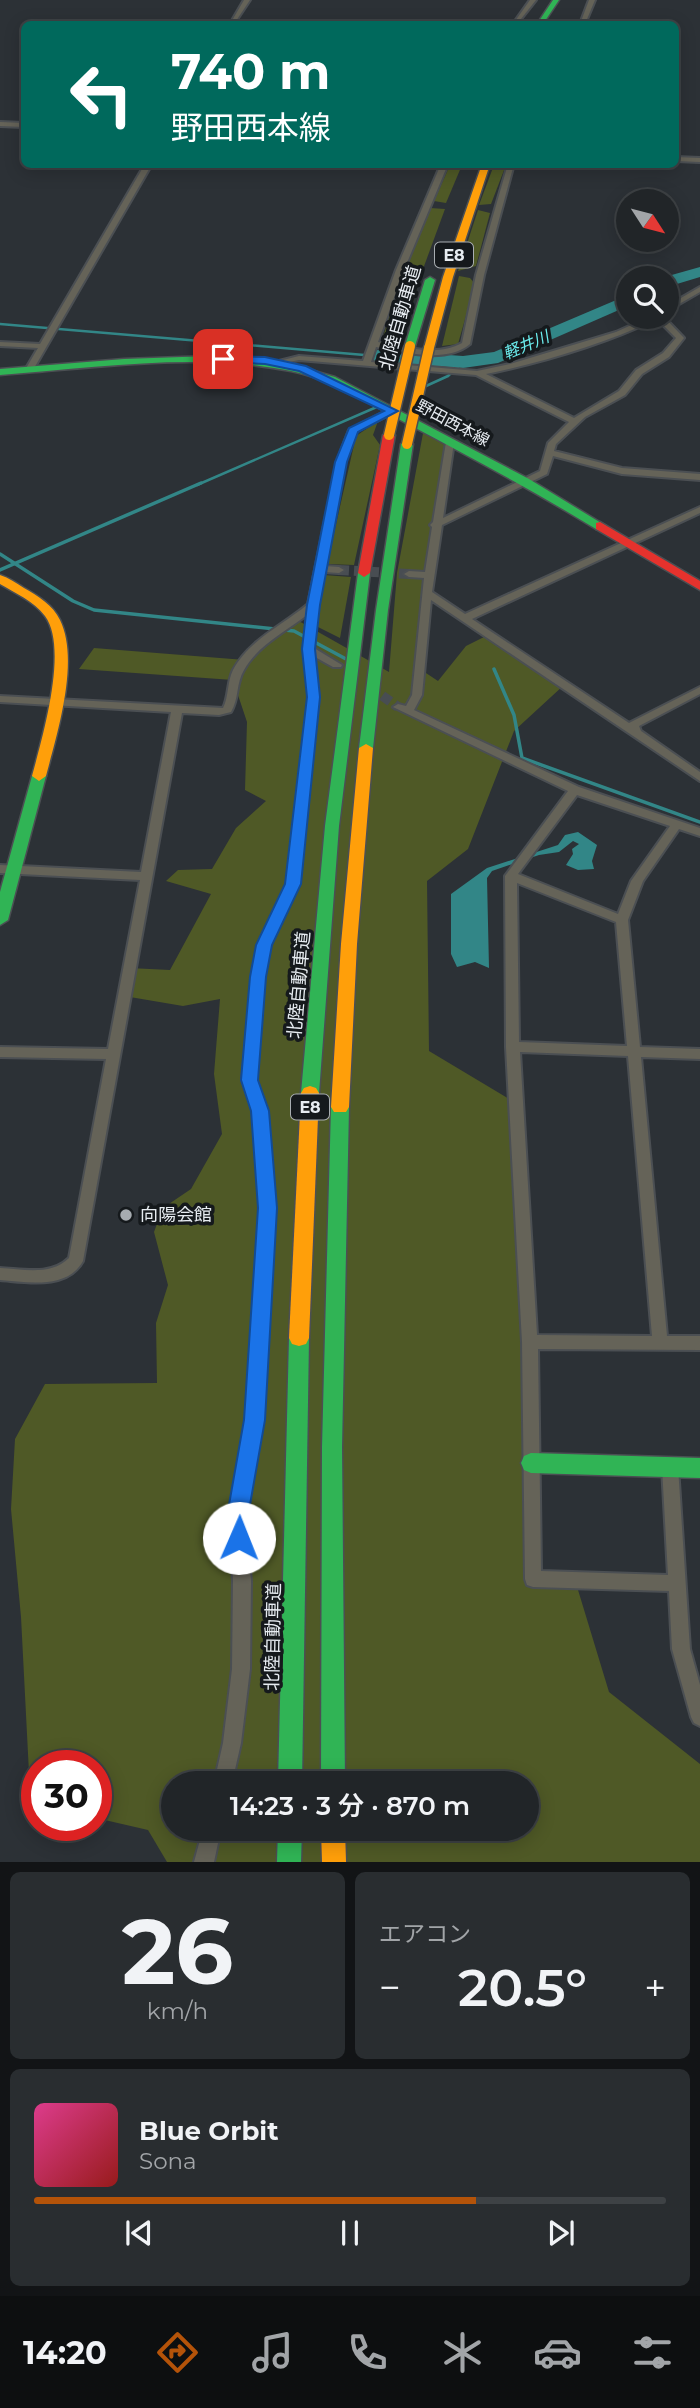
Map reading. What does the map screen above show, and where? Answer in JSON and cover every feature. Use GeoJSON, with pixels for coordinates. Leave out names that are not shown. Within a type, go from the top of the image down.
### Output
{"type":"FeatureCollection","features":[{"type":"Feature","properties":{"kind":"main road"},"geometry":{"type":"LineString","coordinates":[[542,21],[556,0]]}},
{"type":"Feature","properties":{"kind":"main road"},"geometry":{"type":"LineString","coordinates":[[555,21],[568,0]]}},
{"type":"Feature","properties":{"kind":"main road","name":"北陸自動車道"},"geometry":{"type":"LineString","coordinates":[[290,1771],[301,1270],[314,1028],[347,688],[389,435],[411,346],[450,218],[469,168]]}},
{"type":"Feature","properties":{"kind":"main road","name":"北陸自動車道"},"geometry":{"type":"LineString","coordinates":[[333,1771],[331,1517],[343,1030],[369,692],[387,560],[407,444],[447,277],[485,168]]}},
{"type":"Feature","properties":{"kind":"main road","name":"野田西本線"},"geometry":{"type":"LineString","coordinates":[[2,374],[29,370],[223,359],[278,362],[331,379],[525,481],[700,586]]}},
{"type":"Feature","properties":{"kind":"main road"},"geometry":{"type":"LineString","coordinates":[[0,579],[55,620],[61,640],[56,702],[6,869],[0,920]]}},
{"type":"Feature","properties":{"kind":"main road"},"geometry":{"type":"LineString","coordinates":[[531,1463],[700,1468]]}},
{"type":"Feature","properties":{"kind":"main road"},"geometry":{"type":"LineString","coordinates":[[289,1862],[290,1841]]}},
{"type":"Feature","properties":{"kind":"main road"},"geometry":{"type":"LineString","coordinates":[[333,1841],[334,1862]]}},
{"type":"Feature","properties":{"kind":"street"},"geometry":{"type":"LineString","coordinates":[[234,21],[247,0]]}},
{"type":"Feature","properties":{"kind":"street"},"geometry":{"type":"LineString","coordinates":[[517,21],[533,0]]}},
{"type":"Feature","properties":{"kind":"street"},"geometry":{"type":"LineString","coordinates":[[583,21],[592,0]]}},
{"type":"Feature","properties":{"kind":"street"},"geometry":{"type":"LineString","coordinates":[[0,124],[21,125]]}},
{"type":"Feature","properties":{"kind":"street"},"geometry":{"type":"LineString","coordinates":[[679,159],[700,160]]}},
{"type":"Feature","properties":{"kind":"street"},"geometry":{"type":"LineString","coordinates":[[29,370],[40,346],[147,168]]}},
{"type":"Feature","properties":{"kind":"street"},"geometry":{"type":"LineString","coordinates":[[370,355],[400,270],[443,168]]}},
{"type":"Feature","properties":{"kind":"street"},"geometry":{"type":"LineString","coordinates":[[278,362],[299,358],[443,352],[459,349],[466,344],[480,275],[511,168]]}},
{"type":"Feature","properties":{"kind":"street"},"geometry":{"type":"LineString","coordinates":[[679,302],[700,289]]}},
{"type":"Feature","properties":{"kind":"street"},"geometry":{"type":"LineString","coordinates":[[370,355],[444,370],[477,373],[512,366],[629,329]]}},
{"type":"Feature","properties":{"kind":"street"},"geometry":{"type":"LineString","coordinates":[[435,525],[544,472],[552,443],[575,422],[622,393],[639,372],[666,355],[680,338],[671,329]]}},
{"type":"Feature","properties":{"kind":"street"},"geometry":{"type":"LineString","coordinates":[[0,344],[40,346]]}},
{"type":"Feature","properties":{"kind":"street"},"geometry":{"type":"LineString","coordinates":[[477,373],[575,422]]}},
{"type":"Feature","properties":{"kind":"street"},"geometry":{"type":"LineString","coordinates":[[226,1771],[241,1669],[242,1581],[237,1516],[254,1420],[267,1208],[260,1111],[249,1080],[264,945],[293,884],[314,697],[309,643],[313,605],[350,435],[359,426],[393,411]]}},
{"type":"Feature","properties":{"kind":"street"},"geometry":{"type":"LineString","coordinates":[[450,442],[428,575],[416,698],[401,708],[575,790],[700,832]]}},
{"type":"Feature","properties":{"kind":"street"},"geometry":{"type":"LineString","coordinates":[[551,453],[622,471],[700,477]]}},
{"type":"Feature","properties":{"kind":"street"},"geometry":{"type":"LineString","coordinates":[[467,617],[700,510]]}},
{"type":"Feature","properties":{"kind":"street"},"geometry":{"type":"LineString","coordinates":[[319,569],[339,570]]}},
{"type":"Feature","properties":{"kind":"street"},"geometry":{"type":"LineString","coordinates":[[410,574],[428,575]]}},
{"type":"Feature","properties":{"kind":"street"},"geometry":{"type":"LineString","coordinates":[[427,593],[467,617],[700,777]]}},
{"type":"Feature","properties":{"kind":"street"},"geometry":{"type":"LineString","coordinates":[[0,699],[227,710],[232,704],[233,680],[258,646],[287,628],[313,605]]}},
{"type":"Feature","properties":{"kind":"street"},"geometry":{"type":"LineString","coordinates":[[309,643],[337,665]]}},
{"type":"Feature","properties":{"kind":"street"},"geometry":{"type":"LineString","coordinates":[[636,733],[633,725],[636,722],[700,690]]}},
{"type":"Feature","properties":{"kind":"street"},"geometry":{"type":"LineString","coordinates":[[0,1274],[55,1275],[68,1272],[76,1261],[177,709]]}},
{"type":"Feature","properties":{"kind":"street"},"geometry":{"type":"LineString","coordinates":[[575,790],[511,876],[513,1047],[530,1342],[533,1579],[677,1583]]}},
{"type":"Feature","properties":{"kind":"street"},"geometry":{"type":"LineString","coordinates":[[660,1343],[622,920],[636,878],[677,824]]}},
{"type":"Feature","properties":{"kind":"street"},"geometry":{"type":"LineString","coordinates":[[6,869],[145,876]]}},
{"type":"Feature","properties":{"kind":"street"},"geometry":{"type":"LineString","coordinates":[[511,876],[622,920]]}},
{"type":"Feature","properties":{"kind":"street"},"geometry":{"type":"LineString","coordinates":[[513,1047],[700,1054]]}},
{"type":"Feature","properties":{"kind":"street"},"geometry":{"type":"LineString","coordinates":[[0,1052],[112,1054]]}},
{"type":"Feature","properties":{"kind":"street"},"geometry":{"type":"LineString","coordinates":[[530,1342],[700,1343]]}},
{"type":"Feature","properties":{"kind":"street"},"geometry":{"type":"LineString","coordinates":[[670,1467],[681,1648],[700,1717]]}},
{"type":"Feature","properties":{"kind":"street"},"geometry":{"type":"LineString","coordinates":[[204,1862],[209,1841]]}},
{"type":"Feature","properties":{"kind":"green space"},"geometry":{"type":"Polygon","coordinates":[[[449,168],[461,168],[446,203],[434,201],[449,168]]]}},
{"type":"Feature","properties":{"kind":"green space"},"geometry":{"type":"Polygon","coordinates":[[[493,168],[505,168],[491,204],[479,205],[493,168]]]}},
{"type":"Feature","properties":{"kind":"green space"},"geometry":{"type":"Polygon","coordinates":[[[430,208],[445,209],[423,269],[407,266],[430,208]]]}},
{"type":"Feature","properties":{"kind":"green space"},"geometry":{"type":"Polygon","coordinates":[[[478,210],[490,213],[476,266],[458,271],[478,210]]]}},
{"type":"Feature","properties":{"kind":"green space"},"geometry":{"type":"Polygon","coordinates":[[[403,273],[421,275],[401,343],[382,340],[403,273]]]}},
{"type":"Feature","properties":{"kind":"green space"},"geometry":{"type":"Polygon","coordinates":[[[459,276],[470,278],[475,284],[458,344],[442,346],[459,276]]]}},
{"type":"Feature","properties":{"kind":"green space"},"geometry":{"type":"Polygon","coordinates":[[[378,421],[373,435],[380,445],[354,565],[327,564],[356,436],[378,421]]]}},
{"type":"Feature","properties":{"kind":"green space"},"geometry":{"type":"Polygon","coordinates":[[[424,428],[450,442],[420,669],[438,681],[466,646],[490,634],[564,685],[514,731],[468,849],[427,881],[429,1051],[516,1103],[533,1579],[575,1580],[609,1692],[700,1764],[700,1862],[167,1862],[148,1830],[112,1822],[112,1750],[28,1750],[21,1617],[11,1509],[15,1439],[45,1384],[157,1383],[156,1323],[168,1285],[154,1232],[163,1208],[191,1189],[222,1134],[214,1074],[220,999],[183,1006],[124,996],[129,968],[170,970],[211,894],[166,881],[178,870],[212,869],[236,828],[266,801],[245,790],[247,722],[233,680],[79,669],[94,648],[245,660],[297,620],[389,672],[397,573],[424,428]]]}},
{"type":"Feature","properties":{"kind":"green space"},"geometry":{"type":"Polygon","coordinates":[[[324,575],[351,577],[340,638],[316,626],[324,575]]]}},
{"type":"Feature","properties":{"kind":"water"},"geometry":{"type":"Polygon","coordinates":[[[578,832],[597,845],[592,861],[594,869],[578,870],[566,865],[573,854],[572,849],[579,844],[573,841],[559,852],[539,855],[492,871],[487,878],[489,968],[475,962],[457,967],[451,954],[451,894],[487,868],[558,845],[565,835],[578,832]]]}},
{"type":"Feature","properties":{"kind":"waterway","name":"軽井川"},"geometry":{"type":"LineString","coordinates":[[679,278],[700,272]]}},
{"type":"Feature","properties":{"kind":"waterway","name":"軽井川"},"geometry":{"type":"LineString","coordinates":[[376,356],[463,362],[498,357],[616,305]]}},
{"type":"Feature","properties":{"kind":"waterway"},"geometry":{"type":"LineString","coordinates":[[0,324],[376,356]]}},
{"type":"Feature","properties":{"kind":"waterway"},"geometry":{"type":"LineString","coordinates":[[426,386],[448,376],[463,362]]}},
{"type":"Feature","properties":{"kind":"waterway"},"geometry":{"type":"LineString","coordinates":[[197,485],[379,406]]}},
{"type":"Feature","properties":{"kind":"waterway"},"geometry":{"type":"LineString","coordinates":[[15,564],[201,483]]}},
{"type":"Feature","properties":{"kind":"waterway"},"geometry":{"type":"LineString","coordinates":[[0,554],[15,564]]}},
{"type":"Feature","properties":{"kind":"waterway"},"geometry":{"type":"LineString","coordinates":[[0,570],[15,564]]}},
{"type":"Feature","properties":{"kind":"waterway"},"geometry":{"type":"LineString","coordinates":[[15,564],[73,601],[94,610],[294,631],[346,659]]}},
{"type":"Feature","properties":{"kind":"waterway"},"geometry":{"type":"LineString","coordinates":[[494,669],[514,715],[522,758],[700,822]]}},
{"type":"Feature","properties":{"kind":"tunnel"},"geometry":{"type":"LineString","coordinates":[[339,570],[409,574]]}},
{"type":"Feature","properties":{"kind":"tunnel"},"geometry":{"type":"LineString","coordinates":[[370,687],[398,707]]}},
{"type":"Feature","properties":{"kind":"traffic: fast"},"geometry":{"type":"LineString","coordinates":[[542,21],[556,0]]}},
{"type":"Feature","properties":{"kind":"traffic: fast"},"geometry":{"type":"LineString","coordinates":[[410,346],[430,280]]}},
{"type":"Feature","properties":{"kind":"traffic: fast"},"geometry":{"type":"LineString","coordinates":[[0,372],[124,362],[211,359],[293,368],[331,379],[525,481],[600,526]]}},
{"type":"Feature","properties":{"kind":"traffic: fast"},"geometry":{"type":"LineString","coordinates":[[366,748],[382,610],[407,444]]}},
{"type":"Feature","properties":{"kind":"traffic: fast"},"geometry":{"type":"LineString","coordinates":[[310,1093],[332,826],[364,573]]}},
{"type":"Feature","properties":{"kind":"traffic: fast"},"geometry":{"type":"LineString","coordinates":[[0,920],[39,776]]}},
{"type":"Feature","properties":{"kind":"traffic: fast"},"geometry":{"type":"LineString","coordinates":[[333,1771],[332,1447],[340,1107]]}},
{"type":"Feature","properties":{"kind":"traffic: fast"},"geometry":{"type":"LineString","coordinates":[[290,1771],[299,1338]]}},
{"type":"Feature","properties":{"kind":"traffic: fast"},"geometry":{"type":"LineString","coordinates":[[531,1463],[700,1468]]}},
{"type":"Feature","properties":{"kind":"traffic: fast"},"geometry":{"type":"LineString","coordinates":[[289,1862],[290,1841]]}},
{"type":"Feature","properties":{"kind":"traffic: slow"},"geometry":{"type":"LineString","coordinates":[[429,348],[448,277],[485,168]]}},
{"type":"Feature","properties":{"kind":"traffic: slow"},"geometry":{"type":"LineString","coordinates":[[389,435],[410,346]]}},
{"type":"Feature","properties":{"kind":"traffic: slow"},"geometry":{"type":"LineString","coordinates":[[407,444],[429,348]]}},
{"type":"Feature","properties":{"kind":"traffic: slow"},"geometry":{"type":"LineString","coordinates":[[0,579],[45,608],[55,622],[59,638],[61,657],[57,699],[39,776]]}},
{"type":"Feature","properties":{"kind":"traffic: slow"},"geometry":{"type":"LineString","coordinates":[[340,1107],[349,944],[366,748]]}},
{"type":"Feature","properties":{"kind":"traffic: slow"},"geometry":{"type":"LineString","coordinates":[[299,1338],[310,1093]]}},
{"type":"Feature","properties":{"kind":"traffic: slow"},"geometry":{"type":"LineString","coordinates":[[333,1841],[334,1862]]}},
{"type":"Feature","properties":{"kind":"traffic: jam"},"geometry":{"type":"LineString","coordinates":[[364,573],[389,435]]}},
{"type":"Feature","properties":{"kind":"traffic: jam"},"geometry":{"type":"LineString","coordinates":[[600,526],[700,586]]}},
{"type":"Feature","properties":{"kind":"place","name":"向陽会館"},"geometry":{"type":"Point","coordinates":[126,1215]}},
{"type":"Feature","properties":{"kind":"route"},"geometry":{"type":"LineString","coordinates":[[223,359],[265,360],[302,368],[331,379],[393,411],[353,430],[341,462],[313,605],[309,649],[314,697],[293,884],[264,945],[258,977],[249,1080],[260,1111],[267,1208],[254,1420],[237,1516],[239,1538]]}}]}
